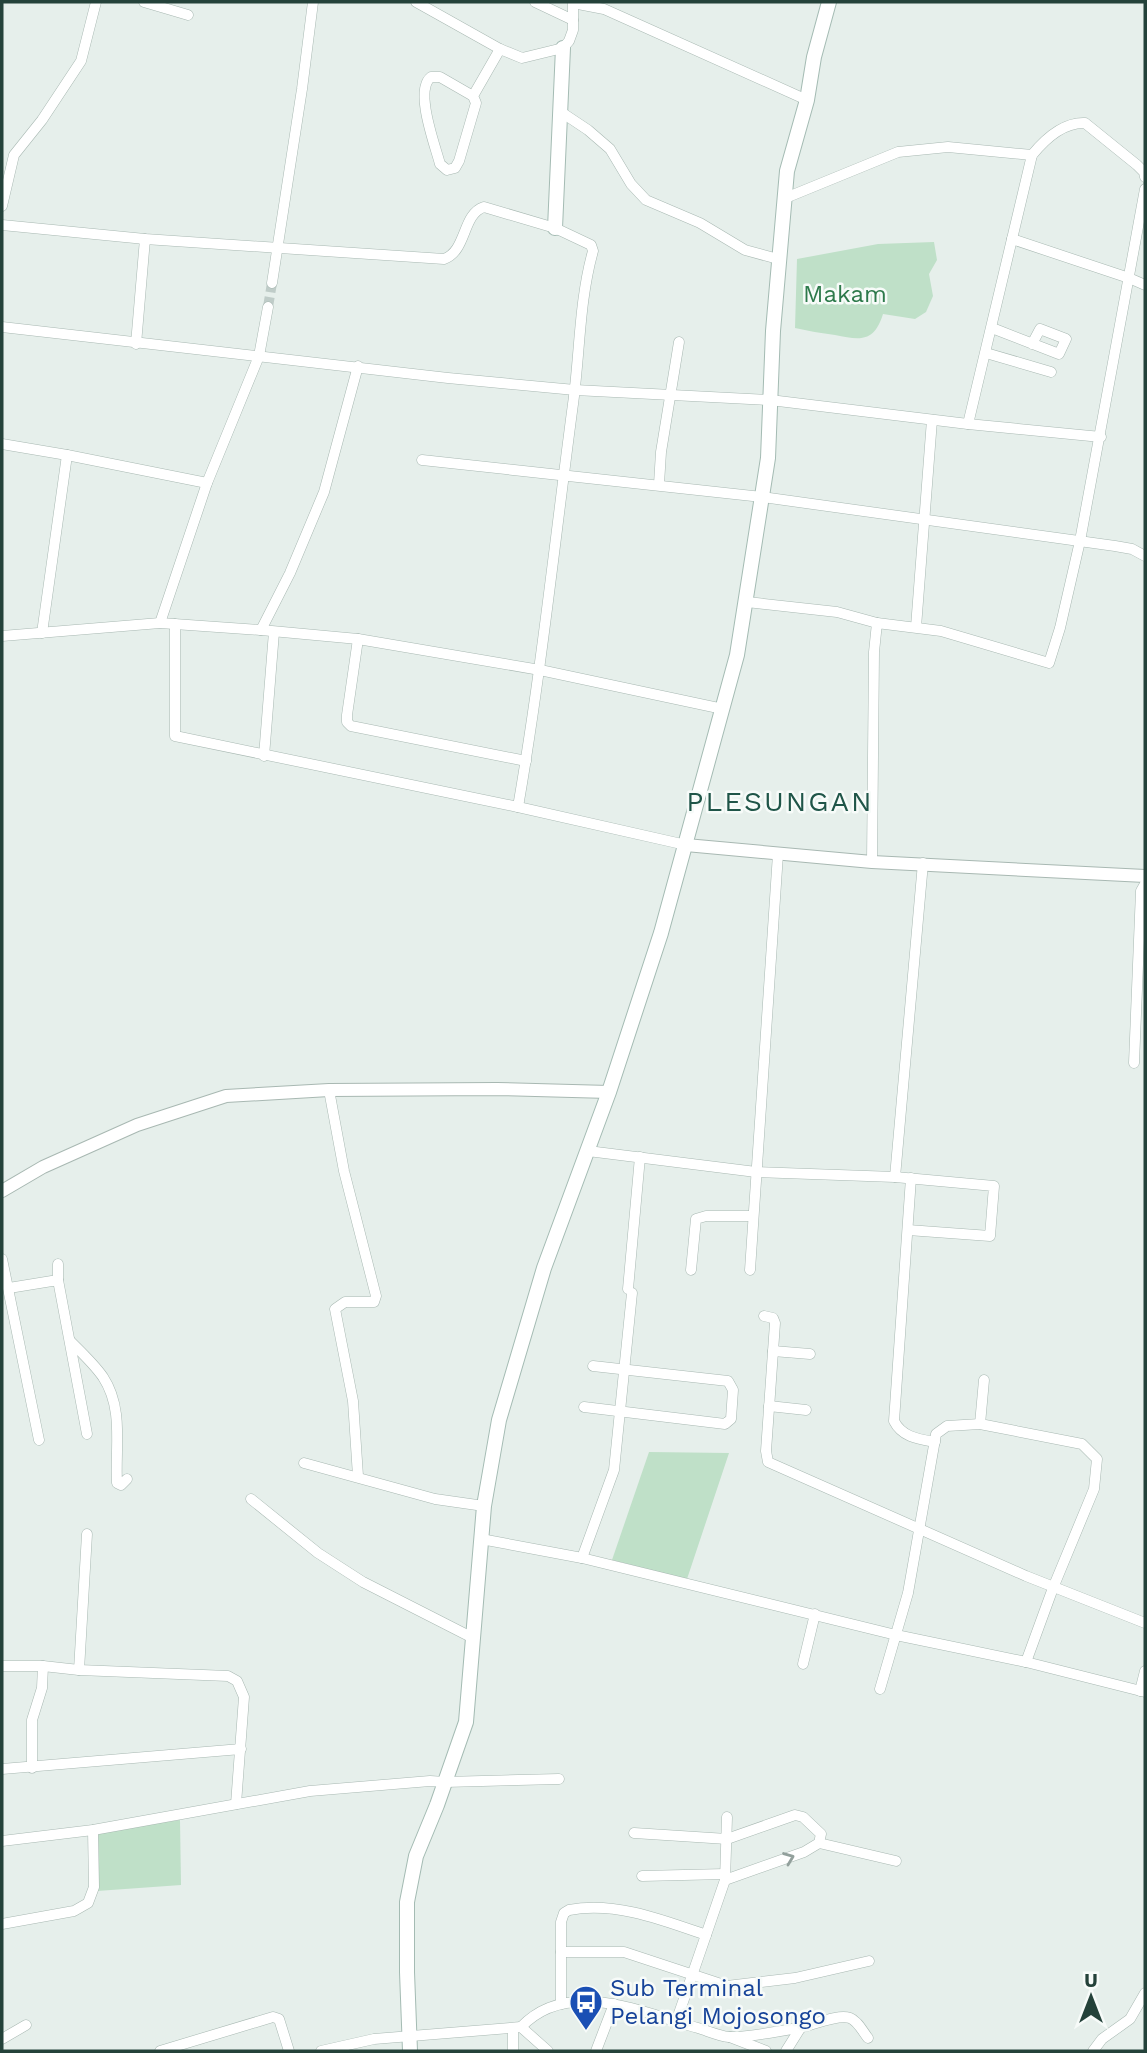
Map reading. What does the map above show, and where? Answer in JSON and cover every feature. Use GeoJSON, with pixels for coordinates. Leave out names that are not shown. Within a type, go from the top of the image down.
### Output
{"type":"FeatureCollection","features":[{"type":"Feature","properties":{"kind":"main road"},"geometry":{"type":"LineString","coordinates":[[410,2051],[407,1902],[416,1856],[466,1723],[484,1506],[506,1393],[544,1268],[609,1092],[661,933],[737,655],[768,458],[783,199],[787,171],[807,100],[814,57],[829,2]]}},
{"type":"Feature","properties":{"kind":"main road"},"geometry":{"type":"LineString","coordinates":[[555,228],[563,48]]}},
{"type":"Feature","properties":{"kind":"street"},"geometry":{"type":"LineString","coordinates":[[2,206],[14,155],[42,120],[81,61],[96,2]]}},
{"type":"Feature","properties":{"kind":"street"},"geometry":{"type":"LineString","coordinates":[[144,2],[188,15]]}},
{"type":"Feature","properties":{"kind":"street"},"geometry":{"type":"LineString","coordinates":[[272,284],[313,2]]}},
{"type":"Feature","properties":{"kind":"street"},"geometry":{"type":"LineString","coordinates":[[416,2],[500,49],[522,58],[563,48],[569,41],[573,3],[604,9],[807,100]]}},
{"type":"Feature","properties":{"kind":"street"},"geometry":{"type":"LineString","coordinates":[[535,2],[573,20]]}},
{"type":"Feature","properties":{"kind":"street"},"geometry":{"type":"LineString","coordinates":[[473,96],[500,49]]}},
{"type":"Feature","properties":{"kind":"street"},"geometry":{"type":"LineString","coordinates":[[431,77],[440,77],[473,96],[476,103],[458,161],[455,168],[447,170],[440,164],[424,100],[425,82],[431,77]]}},
{"type":"Feature","properties":{"kind":"street"},"geometry":{"type":"LineString","coordinates":[[561,112],[610,149],[631,184],[646,200],[700,223],[745,250],[778,259]]}},
{"type":"Feature","properties":{"kind":"street"},"geometry":{"type":"LineString","coordinates":[[968,424],[1032,155],[1050,136],[1072,124],[1085,123],[1137,165],[1145,177]]}},
{"type":"Feature","properties":{"kind":"street"},"geometry":{"type":"LineString","coordinates":[[783,199],[898,152],[948,147],[1032,155]]}},
{"type":"Feature","properties":{"kind":"street"},"geometry":{"type":"LineString","coordinates":[[747,602],[837,612],[877,623],[941,631],[1049,663],[1080,541],[1145,189]]}},
{"type":"Feature","properties":{"kind":"street"},"geometry":{"type":"LineString","coordinates":[[2,225],[145,239],[444,259],[457,251],[476,210],[484,207],[555,228],[591,245],[593,251],[580,324],[575,390],[540,670],[518,807]]}},
{"type":"Feature","properties":{"kind":"street"},"geometry":{"type":"LineString","coordinates":[[136,344],[145,239]]}},
{"type":"Feature","properties":{"kind":"street"},"geometry":{"type":"LineString","coordinates":[[1012,239],[1145,285]]}},
{"type":"Feature","properties":{"kind":"street"},"geometry":{"type":"LineString","coordinates":[[160,624],[207,483],[259,356],[268,307]]}},
{"type":"Feature","properties":{"kind":"street"},"geometry":{"type":"LineString","coordinates":[[2,327],[448,378],[575,390],[770,400],[1101,437]]}},
{"type":"Feature","properties":{"kind":"street"},"geometry":{"type":"LineString","coordinates":[[992,328],[1032,344]]}},
{"type":"Feature","properties":{"kind":"street"},"geometry":{"type":"LineString","coordinates":[[659,484],[661,452],[679,342]]}},
{"type":"Feature","properties":{"kind":"street"},"geometry":{"type":"LineString","coordinates":[[986,353],[1051,372]]}},
{"type":"Feature","properties":{"kind":"street"},"geometry":{"type":"LineString","coordinates":[[261,629],[290,573],[324,492],[358,366]]}},
{"type":"Feature","properties":{"kind":"street"},"geometry":{"type":"LineString","coordinates":[[916,627],[932,420]]}},
{"type":"Feature","properties":{"kind":"street"},"geometry":{"type":"LineString","coordinates":[[2,444],[207,483]]}},
{"type":"Feature","properties":{"kind":"street"},"geometry":{"type":"LineString","coordinates":[[42,633],[67,455]]}},
{"type":"Feature","properties":{"kind":"street"},"geometry":{"type":"LineString","coordinates":[[422,460],[762,497],[1132,549],[1145,556]]}},
{"type":"Feature","properties":{"kind":"street"},"geometry":{"type":"LineString","coordinates":[[872,862],[874,652],[877,623]]}},
{"type":"Feature","properties":{"kind":"street"},"geometry":{"type":"LineString","coordinates":[[2,636],[160,624],[261,629],[358,639],[540,670],[723,709]]}},
{"type":"Feature","properties":{"kind":"street"},"geometry":{"type":"LineString","coordinates":[[175,624],[175,736],[518,807],[686,845],[872,862],[1145,876]]}},
{"type":"Feature","properties":{"kind":"street"},"geometry":{"type":"LineString","coordinates":[[264,756],[274,632]]}},
{"type":"Feature","properties":{"kind":"street"},"geometry":{"type":"LineString","coordinates":[[358,639],[347,715],[348,722],[354,728],[526,761]]}},
{"type":"Feature","properties":{"kind":"street"},"geometry":{"type":"LineString","coordinates":[[750,1269],[778,854]]}},
{"type":"Feature","properties":{"kind":"street"},"geometry":{"type":"LineString","coordinates":[[895,1177],[923,863]]}},
{"type":"Feature","properties":{"kind":"street"},"geometry":{"type":"LineString","coordinates":[[1134,1063],[1141,891],[1145,884]]}},
{"type":"Feature","properties":{"kind":"street"},"geometry":{"type":"LineString","coordinates":[[2,1191],[43,1167],[137,1125],[188,1106],[237,1094],[329,1090],[497,1089],[609,1092]]}},
{"type":"Feature","properties":{"kind":"street"},"geometry":{"type":"LineString","coordinates":[[329,1090],[347,1183],[376,1296],[374,1302],[345,1302],[335,1309],[353,1401],[358,1476]]}},
{"type":"Feature","properties":{"kind":"street"},"geometry":{"type":"LineString","coordinates":[[588,1151],[756,1171],[911,1178],[994,1186],[990,1236],[908,1230]]}},
{"type":"Feature","properties":{"kind":"street"},"geometry":{"type":"LineString","coordinates":[[582,1558],[611,1485],[616,1455],[640,1157]]}},
{"type":"Feature","properties":{"kind":"street"},"geometry":{"type":"LineString","coordinates":[[911,1178],[894,1421],[898,1429],[905,1434],[934,1442]]}},
{"type":"Feature","properties":{"kind":"street"},"geometry":{"type":"LineString","coordinates":[[691,1270],[696,1219],[706,1216],[753,1216]]}},
{"type":"Feature","properties":{"kind":"street"},"geometry":{"type":"LineString","coordinates":[[2,1259],[39,1440]]}},
{"type":"Feature","properties":{"kind":"street"},"geometry":{"type":"LineString","coordinates":[[58,1264],[58,1280],[87,1434]]}},
{"type":"Feature","properties":{"kind":"street"},"geometry":{"type":"LineString","coordinates":[[9,1288],[58,1280]]}},
{"type":"Feature","properties":{"kind":"street"},"geometry":{"type":"LineString","coordinates":[[764,1316],[775,1320],[766,1456],[768,1462],[1053,1588],[1145,1623]]}},
{"type":"Feature","properties":{"kind":"street"},"geometry":{"type":"LineString","coordinates":[[69,1340],[103,1377],[111,1393],[116,1408],[117,1483],[121,1485],[127,1479]]}},
{"type":"Feature","properties":{"kind":"street"},"geometry":{"type":"LineString","coordinates":[[773,1351],[810,1354]]}},
{"type":"Feature","properties":{"kind":"street"},"geometry":{"type":"LineString","coordinates":[[584,1406],[725,1424],[731,1419],[733,1390],[728,1381],[593,1366]]}},
{"type":"Feature","properties":{"kind":"street"},"geometry":{"type":"LineString","coordinates":[[980,1424],[984,1380]]}},
{"type":"Feature","properties":{"kind":"street"},"geometry":{"type":"LineString","coordinates":[[769,1406],[806,1410]]}},
{"type":"Feature","properties":{"kind":"street"},"geometry":{"type":"LineString","coordinates":[[880,1689],[908,1592],[936,1434],[947,1426],[980,1424],[1083,1444],[1097,1459],[1094,1489],[1026,1662]]}},
{"type":"Feature","properties":{"kind":"street"},"geometry":{"type":"LineString","coordinates":[[304,1463],[435,1499],[484,1506]]}},
{"type":"Feature","properties":{"kind":"street"},"geometry":{"type":"LineString","coordinates":[[251,1499],[318,1553],[363,1582],[473,1637]]}},
{"type":"Feature","properties":{"kind":"street"},"geometry":{"type":"LineString","coordinates":[[79,1670],[87,1534]]}},
{"type":"Feature","properties":{"kind":"street"},"geometry":{"type":"LineString","coordinates":[[481,1539],[582,1558],[897,1635],[1026,1662],[1143,1691],[1145,1671]]}},
{"type":"Feature","properties":{"kind":"street"},"geometry":{"type":"LineString","coordinates":[[803,1664],[815,1614]]}},
{"type":"Feature","properties":{"kind":"street"},"geometry":{"type":"LineString","coordinates":[[2,1666],[228,1676],[237,1681],[242,1690],[241,1749],[236,1804]]}},
{"type":"Feature","properties":{"kind":"street"},"geometry":{"type":"LineString","coordinates":[[32,1768],[32,1720],[42,1688],[43,1666]]}},
{"type":"Feature","properties":{"kind":"street"},"geometry":{"type":"LineString","coordinates":[[2,1769],[241,1749]]}},
{"type":"Feature","properties":{"kind":"street"},"geometry":{"type":"LineString","coordinates":[[2,1841],[93,1830],[310,1791],[429,1781],[559,1779]]}},
{"type":"Feature","properties":{"kind":"street"},"geometry":{"type":"LineString","coordinates":[[634,1833],[727,1839],[794,1815],[803,1817],[818,1829],[821,1834],[819,1843]]}},
{"type":"Feature","properties":{"kind":"street"},"geometry":{"type":"LineString","coordinates":[[676,2022],[725,1877],[727,1817]]}},
{"type":"Feature","properties":{"kind":"street"},"geometry":{"type":"LineString","coordinates":[[2,1924],[74,1911],[88,1903],[94,1887],[93,1830]]}},
{"type":"Feature","properties":{"kind":"street"},"geometry":{"type":"LineString","coordinates":[[642,1876],[725,1877],[804,1852],[819,1843],[897,1861]]}},
{"type":"Feature","properties":{"kind":"street"},"geometry":{"type":"LineString","coordinates":[[561,2004],[562,1916],[571,1909],[624,1910],[657,1917],[706,1935]]}},
{"type":"Feature","properties":{"kind":"street"},"geometry":{"type":"LineString","coordinates":[[561,1952],[624,1952],[727,1986],[745,1986],[795,1978],[869,1961]]}},
{"type":"Feature","properties":{"kind":"street"},"geometry":{"type":"LineString","coordinates":[[1093,2051],[1102,2039],[1130,2019],[1145,1993]]}},
{"type":"Feature","properties":{"kind":"street"},"geometry":{"type":"LineString","coordinates":[[321,2051],[354,2042],[409,2035],[517,2028],[544,2009],[585,2001],[614,2004],[729,2037],[766,2051]]}},
{"type":"Feature","properties":{"kind":"street"},"geometry":{"type":"LineString","coordinates":[[596,2051],[614,2004]]}},
{"type":"Feature","properties":{"kind":"street"},"geometry":{"type":"LineString","coordinates":[[160,2051],[181,2048],[273,2017],[279,2019],[289,2051]]}},
{"type":"Feature","properties":{"kind":"street"},"geometry":{"type":"LineString","coordinates":[[729,2037],[800,2027],[844,2017],[855,2021],[868,2038]]}},
{"type":"Feature","properties":{"kind":"street"},"geometry":{"type":"LineString","coordinates":[[2,2039],[26,2025]]}},
{"type":"Feature","properties":{"kind":"street"},"geometry":{"type":"LineString","coordinates":[[786,2051],[800,2027]]}},
{"type":"Feature","properties":{"kind":"street"},"geometry":{"type":"LineString","coordinates":[[513,2051],[517,2028]]}},
{"type":"Feature","properties":{"kind":"street"},"geometry":{"type":"LineString","coordinates":[[517,2028],[548,2051]]}},
{"type":"Feature","properties":{"kind":"green space","name":"Makam"},"geometry":{"type":"Polygon","coordinates":[[[934,242],[937,260],[929,274],[933,296],[926,312],[915,319],[883,314],[870,335],[859,338],[795,328],[797,259],[878,244],[934,242]]]}},
{"type":"Feature","properties":{"kind":"green space"},"geometry":{"type":"Polygon","coordinates":[[[649,1452],[729,1453],[687,1579],[612,1560],[649,1452]]]}},
{"type":"Feature","properties":{"kind":"green space"},"geometry":{"type":"Polygon","coordinates":[[[180,1820],[181,1885],[97,1891],[95,1832],[180,1820]]]}},
{"type":"Feature","properties":{"kind":"tunnel"},"geometry":{"type":"LineString","coordinates":[[268,307],[272,283]]}},
{"type":"Feature","properties":{"kind":"place","name":"Sub Terminal Pelangi Mojosongo"},"geometry":{"type":"Point","coordinates":[586,2032]}},
{"type":"Feature","properties":{"kind":"district","name":"PLESUNGAN"},"geometry":{"type":"Point","coordinates":[780,801]}}]}
